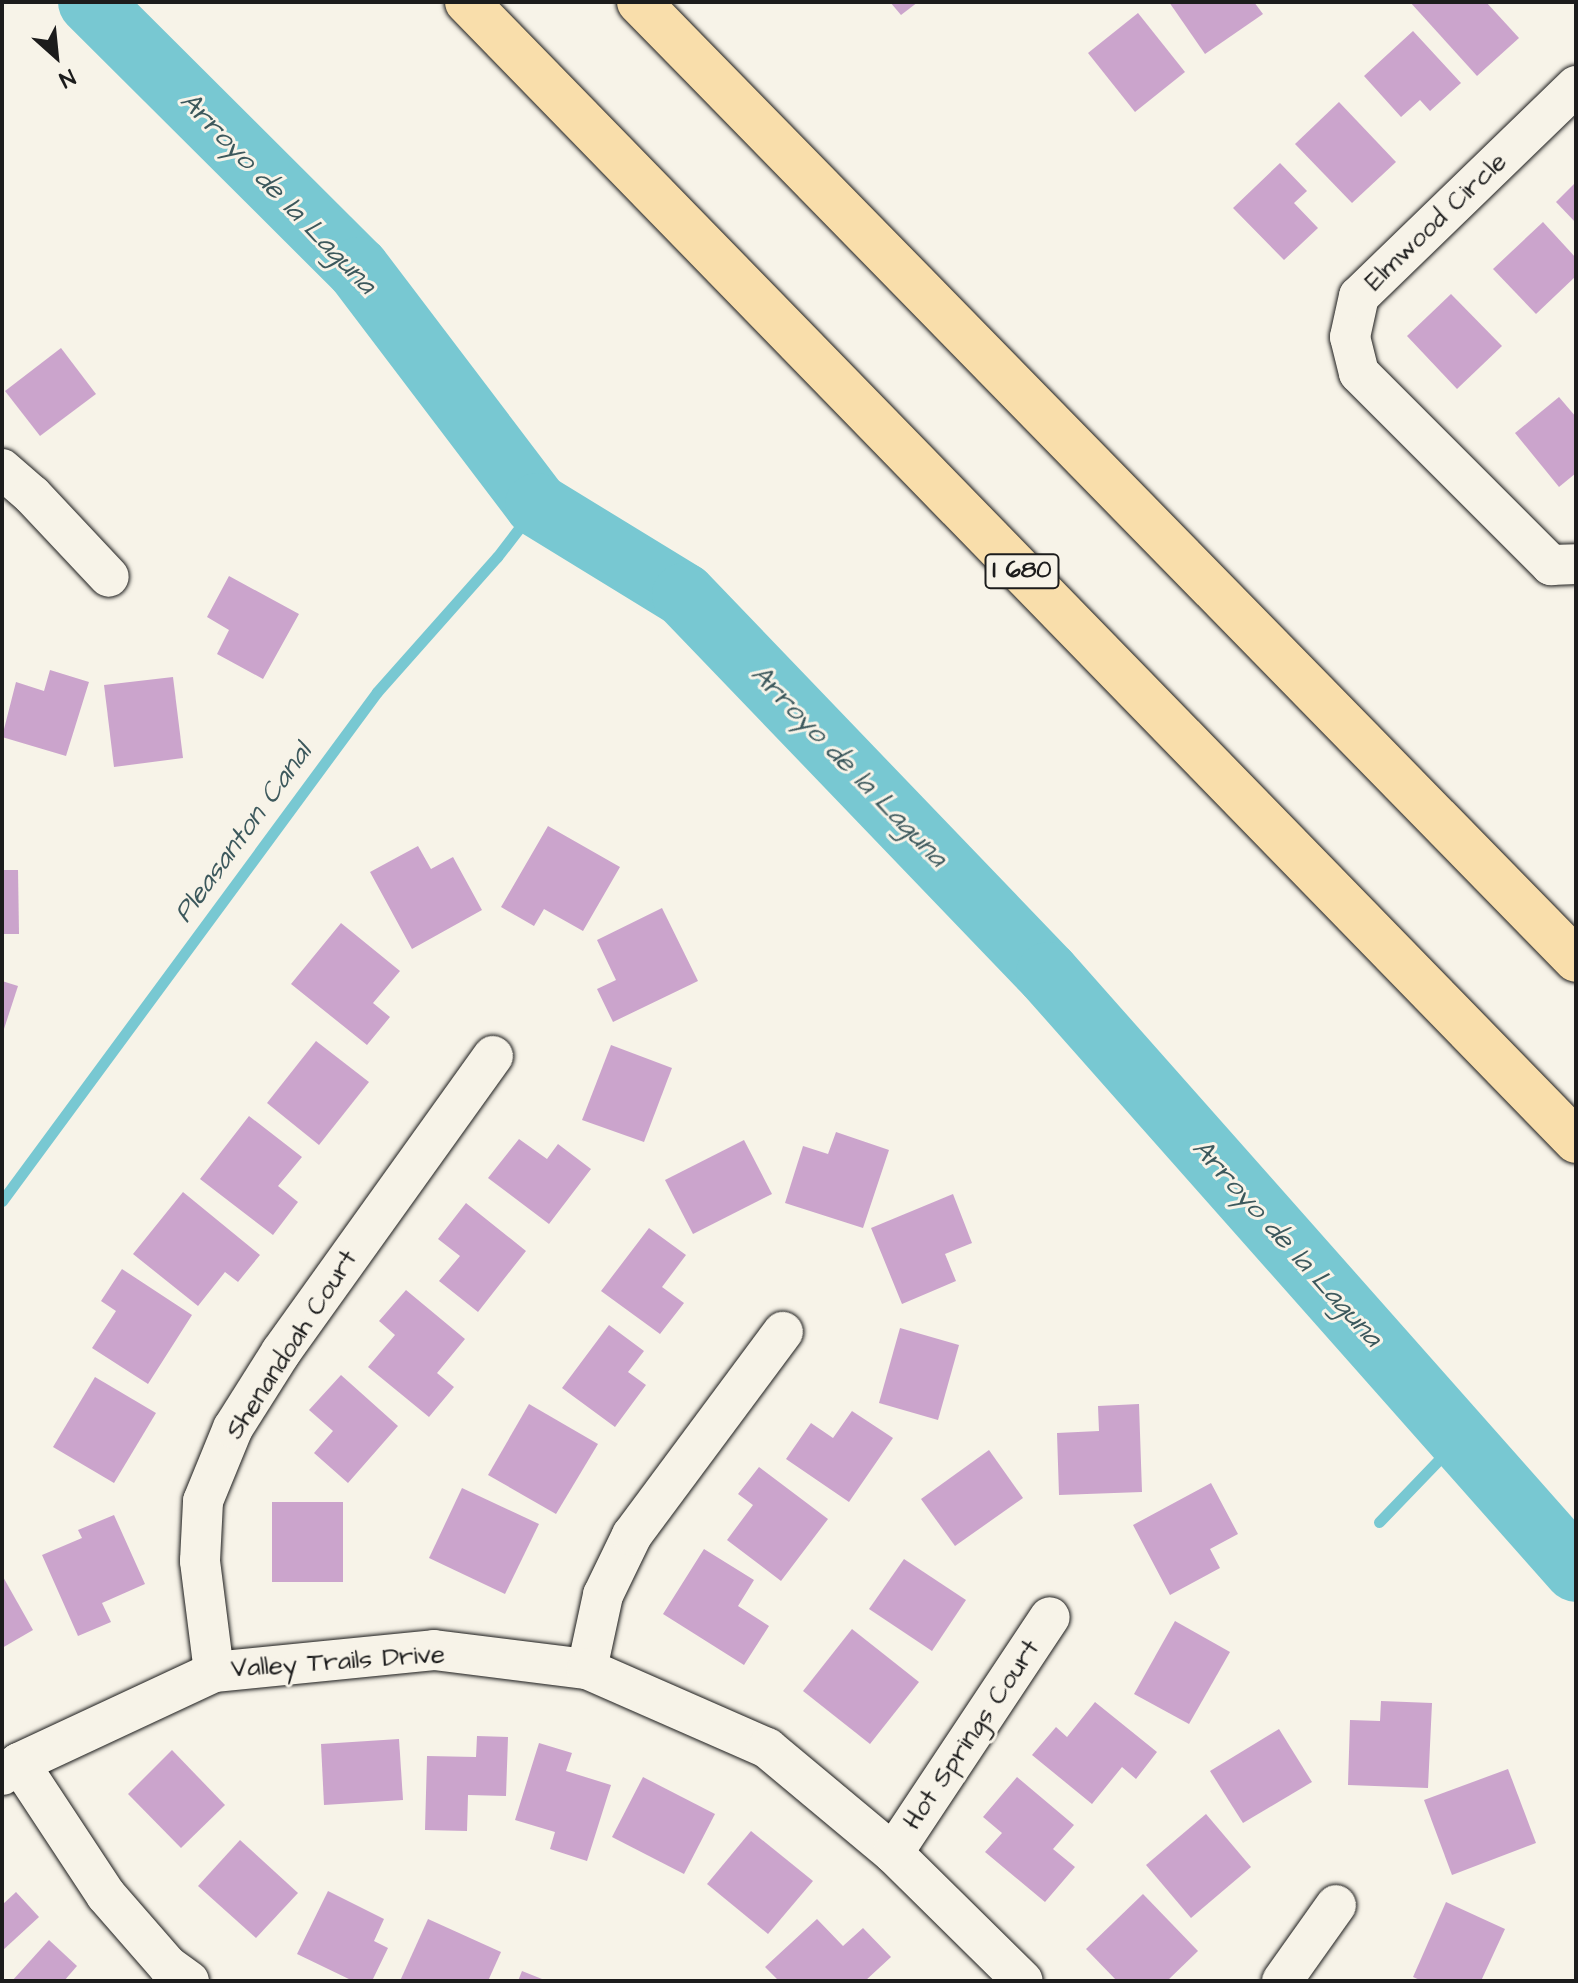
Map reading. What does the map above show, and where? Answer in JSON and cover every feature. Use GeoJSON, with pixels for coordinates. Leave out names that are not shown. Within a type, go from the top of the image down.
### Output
{"type":"FeatureCollection","features":[{"type":"Feature","properties":{"kind":"highway","name":"I 680"},"geometry":{"type":"LineString","coordinates":[[467,2],[1576,1141]]}},
{"type":"Feature","properties":{"kind":"highway"},"geometry":{"type":"LineString","coordinates":[[639,2],[1576,960]]}},
{"type":"Feature","properties":{"kind":"street","name":"Elmwood Circle"},"geometry":{"type":"LineString","coordinates":[[1576,86],[1359,296],[1350,337],[1359,373],[1426,441],[1551,565],[1576,564]]}},
{"type":"Feature","properties":{"kind":"street"},"geometry":{"type":"LineString","coordinates":[[2,469],[32,495],[109,577]]}},
{"type":"Feature","properties":{"kind":"street","name":"Shenandoah Court"},"geometry":{"type":"LineString","coordinates":[[214,1672],[200,1561],[203,1501],[233,1428],[281,1352],[493,1056]]}},
{"type":"Feature","properties":{"kind":"street"},"geometry":{"type":"LineString","coordinates":[[587,1669],[603,1595],[632,1535],[783,1332]]}},
{"type":"Feature","properties":{"kind":"street","name":"Hot Springs Court"},"geometry":{"type":"LineString","coordinates":[[893,1853],[1050,1617]]}},
{"type":"Feature","properties":{"kind":"street","name":"Valley Trails Drive"},"geometry":{"type":"LineString","coordinates":[[10,1769],[214,1672],[434,1650],[587,1669],[767,1748],[893,1853],[1023,1981]]}},
{"type":"Feature","properties":{"kind":"street"},"geometry":{"type":"LineString","coordinates":[[10,1769],[106,1895],[168,1966],[189,1981]]}},
{"type":"Feature","properties":{"kind":"street"},"geometry":{"type":"LineString","coordinates":[[1282,1981],[1336,1905]]}},
{"type":"Feature","properties":{"kind":"building"},"geometry":{"type":"Polygon","coordinates":[[[890,2],[918,2],[901,15],[890,2]]]}},
{"type":"Feature","properties":{"kind":"building"},"geometry":{"type":"Polygon","coordinates":[[[1169,2],[1254,2],[1263,14],[1205,54],[1169,2]]]}},
{"type":"Feature","properties":{"kind":"building"},"geometry":{"type":"Polygon","coordinates":[[[1410,2],[1486,2],[1519,38],[1477,76],[1410,2]]]}},
{"type":"Feature","properties":{"kind":"building"},"geometry":{"type":"Polygon","coordinates":[[[1138,13],[1185,72],[1135,112],[1088,53],[1138,13]]]}},
{"type":"Feature","properties":{"kind":"building"},"geometry":{"type":"Polygon","coordinates":[[[1413,31],[1461,83],[1430,111],[1420,100],[1401,117],[1364,76],[1413,31]]]}},
{"type":"Feature","properties":{"kind":"building"},"geometry":{"type":"Polygon","coordinates":[[[1339,102],[1396,162],[1352,203],[1295,144],[1339,102]]]}},
{"type":"Feature","properties":{"kind":"building"},"geometry":{"type":"Polygon","coordinates":[[[1280,163],[1307,191],[1294,203],[1318,228],[1284,260],[1233,208],[1280,163]]]}},
{"type":"Feature","properties":{"kind":"building"},"geometry":{"type":"Polygon","coordinates":[[[1576,182],[1576,223],[1556,202],[1576,182]]]}},
{"type":"Feature","properties":{"kind":"building"},"geometry":{"type":"Polygon","coordinates":[[[1543,222],[1576,258],[1576,276],[1536,314],[1493,269],[1543,222]]]}},
{"type":"Feature","properties":{"kind":"building"},"geometry":{"type":"Polygon","coordinates":[[[1451,294],[1502,346],[1457,389],[1407,336],[1451,294]]]}},
{"type":"Feature","properties":{"kind":"building"},"geometry":{"type":"Polygon","coordinates":[[[61,348],[96,394],[40,436],[5,391],[61,348]]]}},
{"type":"Feature","properties":{"kind":"building"},"geometry":{"type":"Polygon","coordinates":[[[1559,397],[1576,417],[1576,473],[1559,487],[1515,433],[1559,397]]]}},
{"type":"Feature","properties":{"kind":"building"},"geometry":{"type":"Polygon","coordinates":[[[229,576],[299,614],[263,679],[217,654],[229,630],[207,617],[229,576]]]}},
{"type":"Feature","properties":{"kind":"building"},"geometry":{"type":"Polygon","coordinates":[[[50,670],[89,682],[66,756],[2,737],[16,682],[44,691],[50,670]]]}},
{"type":"Feature","properties":{"kind":"building"},"geometry":{"type":"Polygon","coordinates":[[[173,677],[183,758],[114,767],[104,685],[173,677]]]}},
{"type":"Feature","properties":{"kind":"building"},"geometry":{"type":"Polygon","coordinates":[[[548,826],[620,867],[583,931],[544,909],[534,926],[501,907],[548,826]]]}},
{"type":"Feature","properties":{"kind":"building"},"geometry":{"type":"Polygon","coordinates":[[[418,846],[431,869],[453,857],[482,910],[412,949],[370,872],[418,846]]]}},
{"type":"Feature","properties":{"kind":"building"},"geometry":{"type":"Polygon","coordinates":[[[2,870],[18,870],[19,934],[2,934],[2,870]]]}},
{"type":"Feature","properties":{"kind":"building"},"geometry":{"type":"Polygon","coordinates":[[[662,908],[698,981],[613,1022],[597,989],[616,980],[597,940],[662,908]]]}},
{"type":"Feature","properties":{"kind":"building"},"geometry":{"type":"Polygon","coordinates":[[[341,923],[400,971],[373,1003],[390,1017],[367,1045],[291,984],[341,923]]]}},
{"type":"Feature","properties":{"kind":"building"},"geometry":{"type":"Polygon","coordinates":[[[2,981],[18,986],[3,1032],[2,1032],[2,981]]]}},
{"type":"Feature","properties":{"kind":"building"},"geometry":{"type":"Polygon","coordinates":[[[316,1041],[369,1082],[319,1145],[267,1103],[316,1041]]]}},
{"type":"Feature","properties":{"kind":"building"},"geometry":{"type":"Polygon","coordinates":[[[611,1045],[672,1068],[644,1142],[582,1120],[611,1045]]]}},
{"type":"Feature","properties":{"kind":"building"},"geometry":{"type":"Polygon","coordinates":[[[249,1116],[302,1157],[278,1186],[298,1202],[273,1235],[200,1179],[249,1116]]]}},
{"type":"Feature","properties":{"kind":"building"},"geometry":{"type":"Polygon","coordinates":[[[836,1132],[889,1150],[863,1228],[785,1203],[803,1146],[828,1154],[836,1132]]]}},
{"type":"Feature","properties":{"kind":"building"},"geometry":{"type":"Polygon","coordinates":[[[519,1139],[547,1159],[558,1144],[591,1169],[549,1224],[488,1178],[519,1139]]]}},
{"type":"Feature","properties":{"kind":"building"},"geometry":{"type":"Polygon","coordinates":[[[744,1140],[772,1194],[693,1234],[665,1180],[744,1140]]]}},
{"type":"Feature","properties":{"kind":"building"},"geometry":{"type":"Polygon","coordinates":[[[183,1192],[260,1255],[238,1282],[225,1272],[198,1306],[133,1254],[183,1192]]]}},
{"type":"Feature","properties":{"kind":"building"},"geometry":{"type":"Polygon","coordinates":[[[953,1194],[972,1243],[945,1254],[956,1281],[902,1304],[871,1228],[953,1194]]]}},
{"type":"Feature","properties":{"kind":"building"},"geometry":{"type":"Polygon","coordinates":[[[466,1203],[526,1251],[478,1312],[439,1281],[460,1256],[438,1239],[466,1203]]]}},
{"type":"Feature","properties":{"kind":"building"},"geometry":{"type":"Polygon","coordinates":[[[649,1228],[686,1255],[662,1287],[684,1303],[660,1334],[601,1291],[649,1228]]]}},
{"type":"Feature","properties":{"kind":"building"},"geometry":{"type":"Polygon","coordinates":[[[122,1269],[192,1315],[148,1384],[92,1348],[116,1311],[101,1301],[122,1269]]]}},
{"type":"Feature","properties":{"kind":"building"},"geometry":{"type":"Polygon","coordinates":[[[406,1290],[465,1339],[437,1373],[454,1387],[429,1417],[368,1367],[395,1335],[379,1321],[406,1290]]]}},
{"type":"Feature","properties":{"kind":"building"},"geometry":{"type":"Polygon","coordinates":[[[609,1325],[644,1351],[628,1372],[646,1385],[615,1427],[562,1388],[609,1325]]]}},
{"type":"Feature","properties":{"kind":"building"},"geometry":{"type":"Polygon","coordinates":[[[900,1328],[959,1345],[938,1420],[879,1403],[900,1328]]]}},
{"type":"Feature","properties":{"kind":"building"},"geometry":{"type":"Polygon","coordinates":[[[341,1375],[398,1426],[348,1483],[314,1453],[333,1431],[309,1410],[341,1375]]]}},
{"type":"Feature","properties":{"kind":"building"},"geometry":{"type":"Polygon","coordinates":[[[95,1377],[156,1413],[114,1483],[53,1447],[95,1377]]]}},
{"type":"Feature","properties":{"kind":"building"},"geometry":{"type":"Polygon","coordinates":[[[529,1404],[598,1444],[556,1514],[488,1475],[529,1404]]]}},
{"type":"Feature","properties":{"kind":"building"},"geometry":{"type":"Polygon","coordinates":[[[1139,1404],[1142,1492],[1059,1495],[1057,1433],[1099,1431],[1098,1406],[1139,1404]]]}},
{"type":"Feature","properties":{"kind":"building"},"geometry":{"type":"Polygon","coordinates":[[[852,1411],[893,1438],[849,1502],[786,1459],[811,1423],[833,1438],[852,1411]]]}},
{"type":"Feature","properties":{"kind":"building"},"geometry":{"type":"Polygon","coordinates":[[[989,1450],[1023,1498],[955,1546],[921,1499],[989,1450]]]}},
{"type":"Feature","properties":{"kind":"building"},"geometry":{"type":"Polygon","coordinates":[[[759,1467],[828,1519],[781,1581],[727,1540],[753,1505],[738,1494],[759,1467]]]}},
{"type":"Feature","properties":{"kind":"building"},"geometry":{"type":"Polygon","coordinates":[[[1211,1483],[1238,1534],[1210,1549],[1220,1568],[1170,1595],[1133,1525],[1211,1483]]]}},
{"type":"Feature","properties":{"kind":"building"},"geometry":{"type":"Polygon","coordinates":[[[462,1488],[539,1524],[505,1594],[429,1558],[462,1488]]]}},
{"type":"Feature","properties":{"kind":"building"},"geometry":{"type":"Polygon","coordinates":[[[272,1502],[343,1502],[343,1582],[272,1582],[272,1502]]]}},
{"type":"Feature","properties":{"kind":"building"},"geometry":{"type":"Polygon","coordinates":[[[114,1515],[145,1584],[102,1603],[111,1622],[78,1636],[42,1555],[82,1538],[78,1530],[114,1515]]]}},
{"type":"Feature","properties":{"kind":"building"},"geometry":{"type":"Polygon","coordinates":[[[704,1549],[754,1580],[738,1606],[769,1626],[744,1665],[663,1614],[704,1549]]]}},
{"type":"Feature","properties":{"kind":"building"},"geometry":{"type":"Polygon","coordinates":[[[904,1559],[966,1600],[932,1651],[869,1609],[904,1559]]]}},
{"type":"Feature","properties":{"kind":"building"},"geometry":{"type":"Polygon","coordinates":[[[2,1575],[33,1630],[2,1648],[2,1575]]]}},
{"type":"Feature","properties":{"kind":"building"},"geometry":{"type":"Polygon","coordinates":[[[1175,1621],[1230,1652],[1189,1724],[1134,1694],[1175,1621]]]}},
{"type":"Feature","properties":{"kind":"building"},"geometry":{"type":"Polygon","coordinates":[[[852,1629],[919,1682],[870,1744],[803,1691],[852,1629]]]}},
{"type":"Feature","properties":{"kind":"building"},"geometry":{"type":"Polygon","coordinates":[[[1381,1701],[1432,1703],[1428,1788],[1348,1785],[1350,1720],[1380,1721],[1381,1701]]]}},
{"type":"Feature","properties":{"kind":"building"},"geometry":{"type":"Polygon","coordinates":[[[1095,1702],[1157,1752],[1136,1779],[1122,1767],[1092,1804],[1032,1755],[1056,1727],[1067,1737],[1095,1702]]]}},
{"type":"Feature","properties":{"kind":"building"},"geometry":{"type":"Polygon","coordinates":[[[1279,1729],[1312,1782],[1243,1823],[1210,1771],[1279,1729]]]}},
{"type":"Feature","properties":{"kind":"building"},"geometry":{"type":"Polygon","coordinates":[[[477,1736],[508,1737],[506,1796],[468,1795],[467,1831],[425,1830],[427,1756],[476,1757],[477,1736]]]}},
{"type":"Feature","properties":{"kind":"building"},"geometry":{"type":"Polygon","coordinates":[[[399,1739],[403,1800],[324,1805],[321,1744],[399,1739]]]}},
{"type":"Feature","properties":{"kind":"building"},"geometry":{"type":"Polygon","coordinates":[[[539,1743],[572,1753],[566,1771],[611,1785],[587,1861],[550,1849],[555,1832],[515,1820],[539,1743]]]}},
{"type":"Feature","properties":{"kind":"building"},"geometry":{"type":"Polygon","coordinates":[[[172,1750],[225,1805],[181,1848],[128,1794],[172,1750]]]}},
{"type":"Feature","properties":{"kind":"building"},"geometry":{"type":"Polygon","coordinates":[[[1508,1769],[1536,1843],[1452,1875],[1424,1800],[1508,1769]]]}},
{"type":"Feature","properties":{"kind":"building"},"geometry":{"type":"Polygon","coordinates":[[[643,1777],[715,1814],[684,1874],[612,1837],[643,1777]]]}},
{"type":"Feature","properties":{"kind":"building"},"geometry":{"type":"Polygon","coordinates":[[[1017,1777],[1074,1825],[1053,1849],[1075,1867],[1045,1902],[985,1852],[1002,1833],[983,1817],[1017,1777]]]}},
{"type":"Feature","properties":{"kind":"building"},"geometry":{"type":"Polygon","coordinates":[[[1206,1814],[1251,1867],[1191,1918],[1146,1865],[1206,1814]]]}},
{"type":"Feature","properties":{"kind":"building"},"geometry":{"type":"Polygon","coordinates":[[[751,1831],[813,1881],[768,1934],[707,1884],[751,1831]]]}},
{"type":"Feature","properties":{"kind":"building"},"geometry":{"type":"Polygon","coordinates":[[[240,1840],[298,1893],[256,1938],[198,1886],[240,1840]]]}},
{"type":"Feature","properties":{"kind":"building"},"geometry":{"type":"Polygon","coordinates":[[[328,1891],[384,1919],[374,1941],[388,1948],[372,1981],[353,1981],[297,1954],[328,1891]]]}},
{"type":"Feature","properties":{"kind":"building"},"geometry":{"type":"Polygon","coordinates":[[[16,1892],[39,1917],[2,1951],[2,1905],[16,1892]]]}},
{"type":"Feature","properties":{"kind":"building"},"geometry":{"type":"Polygon","coordinates":[[[1143,1894],[1198,1951],[1167,1981],[1117,1981],[1086,1949],[1143,1894]]]}},
{"type":"Feature","properties":{"kind":"building"},"geometry":{"type":"Polygon","coordinates":[[[1446,1902],[1505,1929],[1481,1981],[1422,1981],[1413,1977],[1446,1902]]]}},
{"type":"Feature","properties":{"kind":"building"},"geometry":{"type":"Polygon","coordinates":[[[428,1919],[501,1952],[488,1981],[400,1981],[428,1919]]]}},
{"type":"Feature","properties":{"kind":"building"},"geometry":{"type":"Polygon","coordinates":[[[817,1919],[843,1946],[863,1928],[891,1957],[865,1981],[779,1981],[765,1967],[817,1919]]]}},
{"type":"Feature","properties":{"kind":"building"},"geometry":{"type":"Polygon","coordinates":[[[49,1940],[77,1966],[64,1981],[12,1981],[49,1940]]]}},
{"type":"Feature","properties":{"kind":"building"},"geometry":{"type":"Polygon","coordinates":[[[522,1971],[547,1981],[518,1981],[522,1971]]]}},
{"type":"Feature","properties":{"kind":"waterway","name":"Arroyo de la Laguna"},"geometry":{"type":"LineString","coordinates":[[90,2],[358,269],[537,505],[684,595],[1048,974],[1576,1570]]}},
{"type":"Feature","properties":{"kind":"waterway","name":"Pleasanton Canal"},"geometry":{"type":"LineString","coordinates":[[2,1201],[377,692],[497,557],[537,505]]}},
{"type":"Feature","properties":{"kind":"waterway"},"geometry":{"type":"LineString","coordinates":[[1379,1522],[1459,1439]]}}]}
